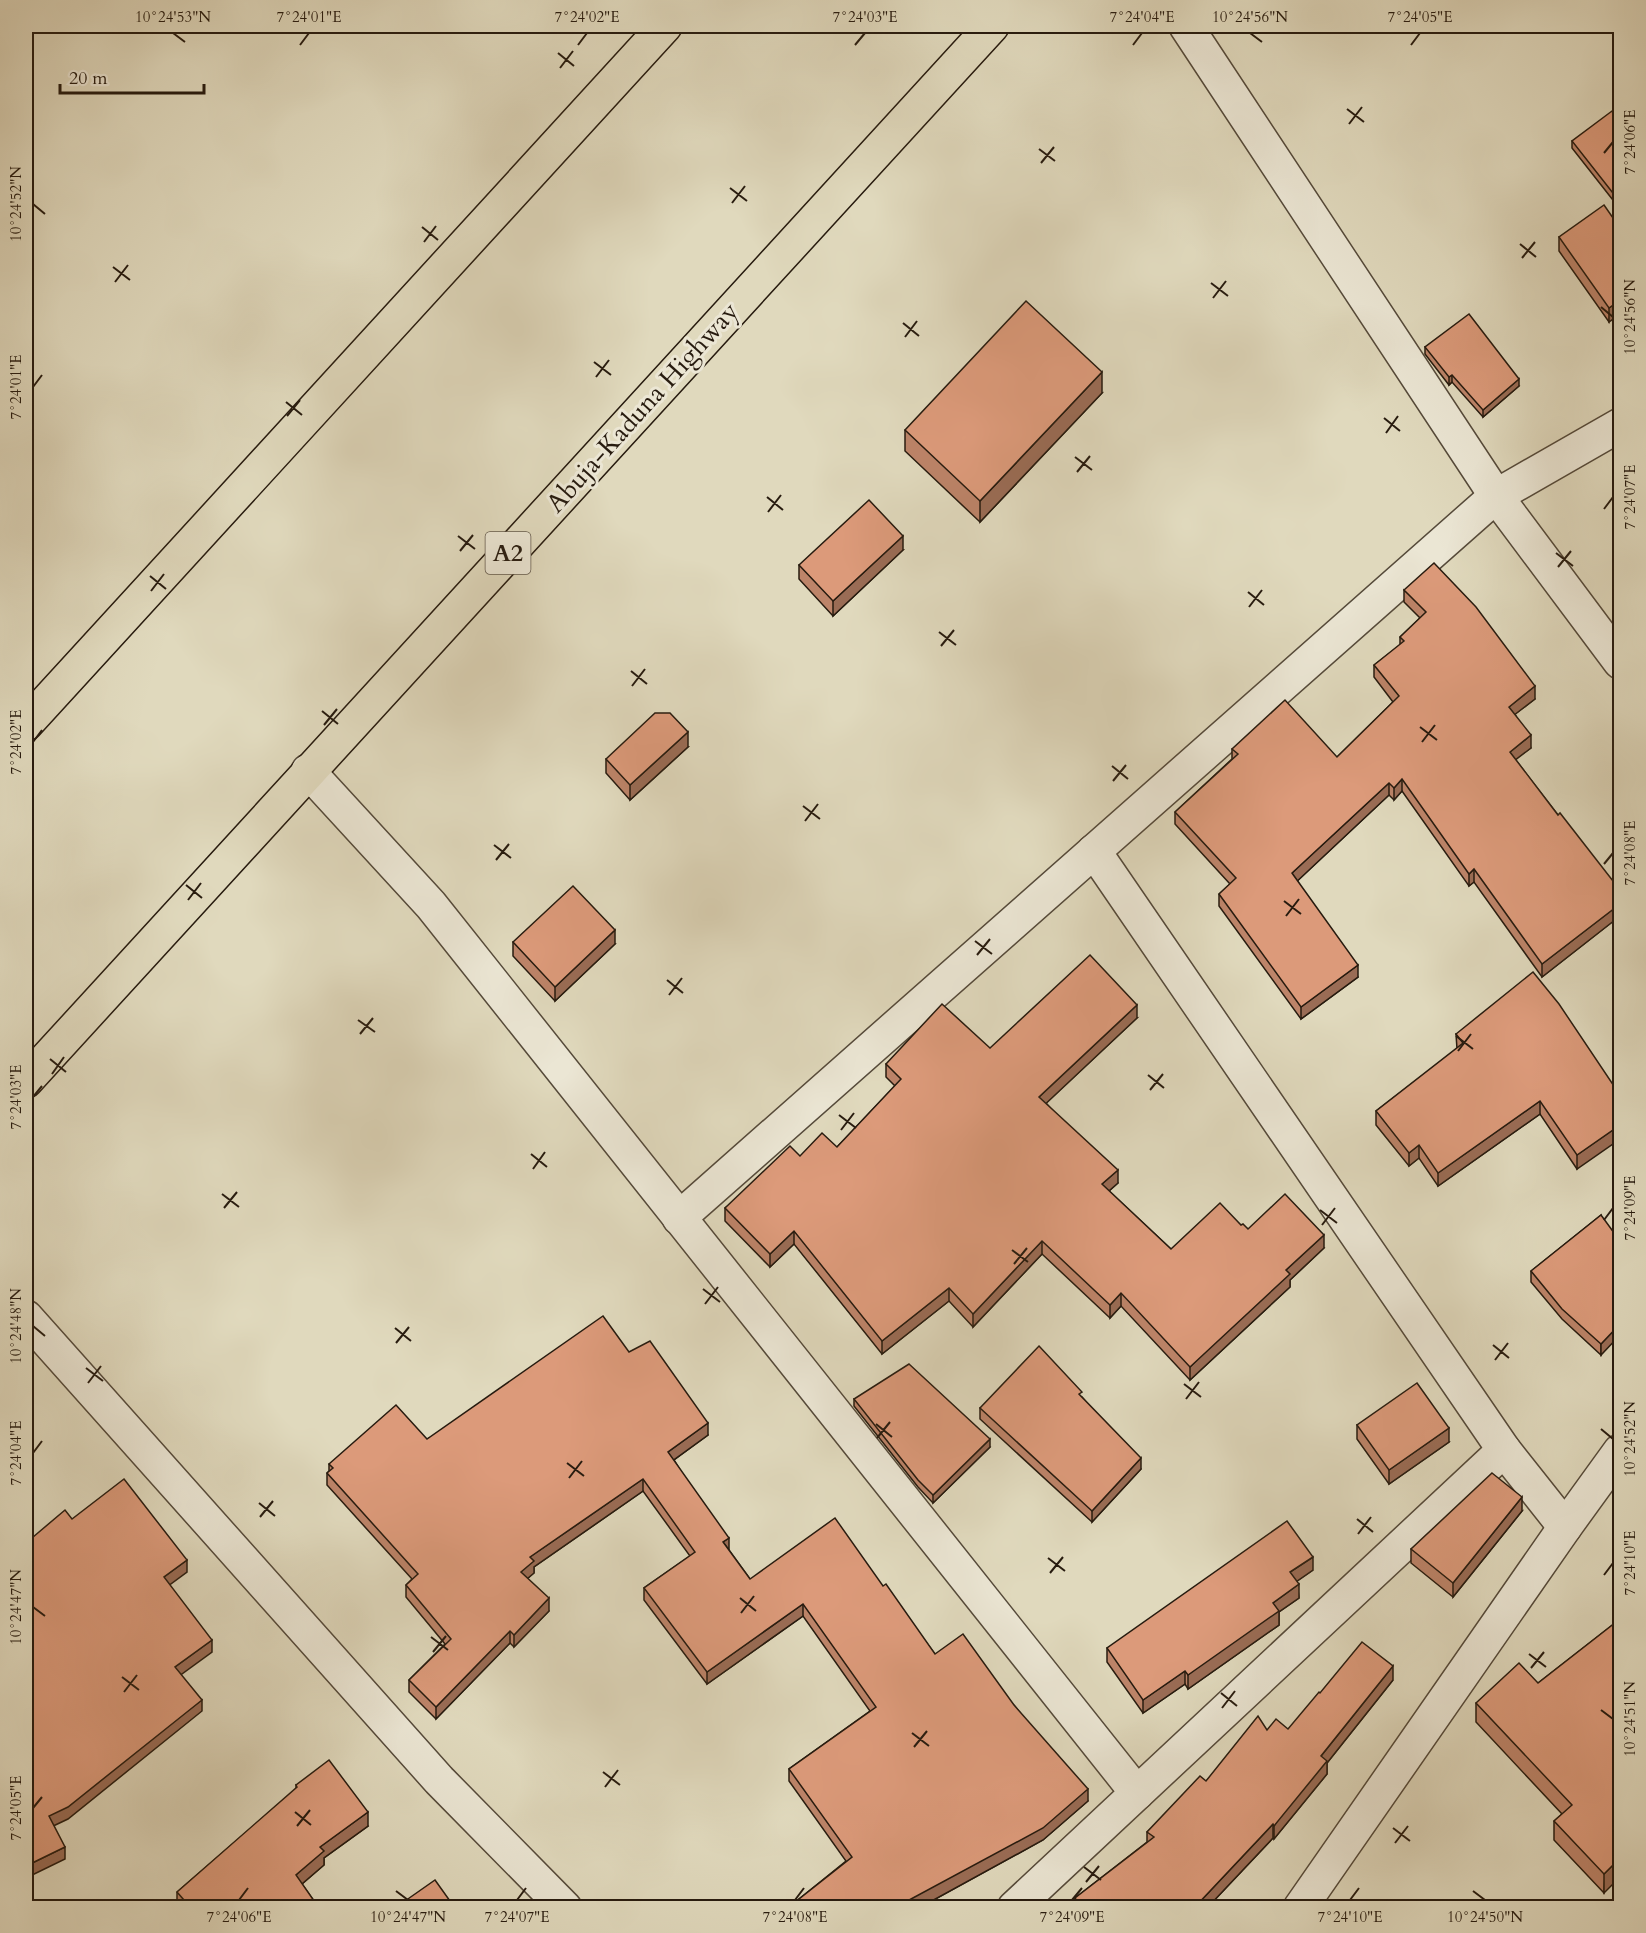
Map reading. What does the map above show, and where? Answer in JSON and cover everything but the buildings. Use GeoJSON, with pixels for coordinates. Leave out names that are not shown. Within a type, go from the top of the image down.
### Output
{"type":"FeatureCollection","features":[{"type":"Feature","properties":{"kind":"highway"},"geometry":{"type":"LineString","coordinates":[[26,724],[665,26]]}},
{"type":"Feature","properties":{"kind":"highway","name":"Abuja-Kaduna Highway"},"geometry":{"type":"LineString","coordinates":[[26,1081],[992,26]]}},
{"type":"Feature","properties":{"kind":"street"},"geometry":{"type":"LineString","coordinates":[[1186,26],[1496,496],[1620,662]]}},
{"type":"Feature","properties":{"kind":"street"},"geometry":{"type":"LineString","coordinates":[[680,1218],[1496,496],[1620,425]]}},
{"type":"Feature","properties":{"kind":"street"},"geometry":{"type":"LineString","coordinates":[[308,771],[431,905],[1137,1793]]}},
{"type":"Feature","properties":{"kind":"street"},"geometry":{"type":"LineString","coordinates":[[1094,851],[1504,1450],[1565,1527]]}},
{"type":"Feature","properties":{"kind":"street"},"geometry":{"type":"LineString","coordinates":[[26,1317],[440,1780],[565,1908]]}},
{"type":"Feature","properties":{"kind":"street"},"geometry":{"type":"LineString","coordinates":[[1014,1908],[1504,1450]]}},
{"type":"Feature","properties":{"kind":"street"},"geometry":{"type":"LineString","coordinates":[[1300,1908],[1620,1451]]}}]}
